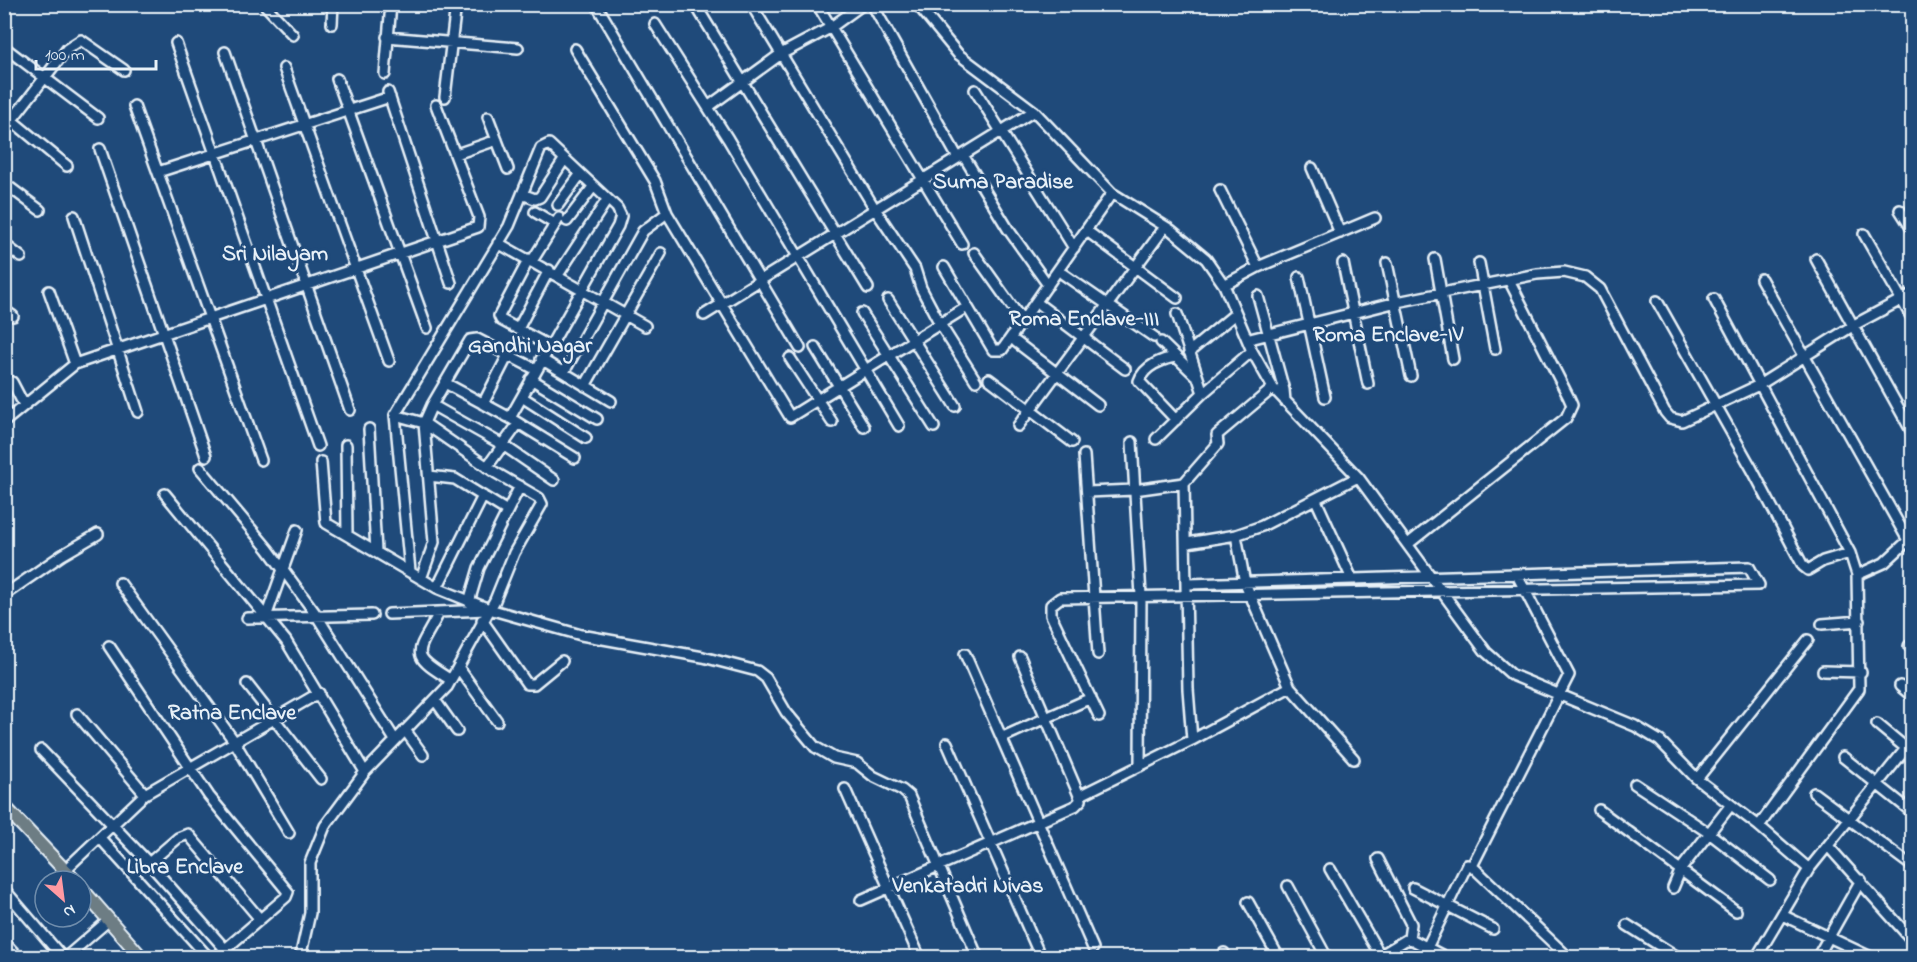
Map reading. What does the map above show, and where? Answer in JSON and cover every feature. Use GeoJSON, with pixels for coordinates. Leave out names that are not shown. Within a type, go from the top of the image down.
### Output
{"type":"FeatureCollection","features":[{"type":"Feature","properties":{"kind":"main road"},"geometry":{"type":"LineString","coordinates":[[4,806],[64,869]]}},
{"type":"Feature","properties":{"kind":"main road"},"geometry":{"type":"LineString","coordinates":[[93,902],[142,957]]}},
{"type":"Feature","properties":{"kind":"street"},"geometry":{"type":"LineString","coordinates":[[264,4],[293,35]]}},
{"type":"Feature","properties":{"kind":"street"},"geometry":{"type":"LineString","coordinates":[[332,24],[333,4]]}},
{"type":"Feature","properties":{"kind":"street"},"geometry":{"type":"LineString","coordinates":[[385,74],[391,4]]}},
{"type":"Feature","properties":{"kind":"street"},"geometry":{"type":"LineString","coordinates":[[445,97],[456,4]]}},
{"type":"Feature","properties":{"kind":"street"},"geometry":{"type":"LineString","coordinates":[[596,4],[800,348]]}},
{"type":"Feature","properties":{"kind":"street"},"geometry":{"type":"LineString","coordinates":[[695,4],[868,288]]}},
{"type":"Feature","properties":{"kind":"street"},"geometry":{"type":"LineString","coordinates":[[752,4],[875,209],[915,269],[922,290],[940,324],[976,381]]}},
{"type":"Feature","properties":{"kind":"street"},"geometry":{"type":"LineString","coordinates":[[817,4],[962,244]]}},
{"type":"Feature","properties":{"kind":"street"},"geometry":{"type":"LineString","coordinates":[[708,107],[781,54],[830,28],[863,4]]}},
{"type":"Feature","properties":{"kind":"street"},"geometry":{"type":"LineString","coordinates":[[872,4],[960,157],[1048,285]]}},
{"type":"Feature","properties":{"kind":"street"},"geometry":{"type":"LineString","coordinates":[[917,4],[958,54],[1034,111],[1112,193],[1165,226],[1206,259],[1224,285],[1235,314],[1250,339],[1252,351],[1273,388],[1358,477],[1486,652],[1501,667],[1512,675],[1635,726],[1660,741],[1697,779],[1759,826],[1809,869]]}},
{"type":"Feature","properties":{"kind":"street"},"geometry":{"type":"LineString","coordinates":[[655,24],[708,107],[899,426]]}},
{"type":"Feature","properties":{"kind":"street"},"geometry":{"type":"LineString","coordinates":[[387,37],[518,48]]}},
{"type":"Feature","properties":{"kind":"street"},"geometry":{"type":"LineString","coordinates":[[4,130],[8,117],[67,49],[81,40],[124,70]]}},
{"type":"Feature","properties":{"kind":"street"},"geometry":{"type":"LineString","coordinates":[[176,43],[318,446]]}},
{"type":"Feature","properties":{"kind":"street"},"geometry":{"type":"LineString","coordinates":[[5,48],[98,118]]}},
{"type":"Feature","properties":{"kind":"street"},"geometry":{"type":"LineString","coordinates":[[575,49],[655,181],[667,213],[790,417],[967,307]]}},
{"type":"Feature","properties":{"kind":"street"},"geometry":{"type":"LineString","coordinates":[[225,52],[350,410]]}},
{"type":"Feature","properties":{"kind":"street"},"geometry":{"type":"LineString","coordinates":[[284,68],[389,361]]}},
{"type":"Feature","properties":{"kind":"street"},"geometry":{"type":"LineString","coordinates":[[337,79],[402,255],[426,328]]}},
{"type":"Feature","properties":{"kind":"street"},"geometry":{"type":"LineString","coordinates":[[975,90],[1074,248]]}},
{"type":"Feature","properties":{"kind":"street"},"geometry":{"type":"LineString","coordinates":[[158,172],[348,111],[389,94],[452,283]]}},
{"type":"Feature","properties":{"kind":"street"},"geometry":{"type":"LineString","coordinates":[[4,422],[75,364],[163,332],[265,301],[438,243],[480,225],[456,154],[436,105]]}},
{"type":"Feature","properties":{"kind":"street"},"geometry":{"type":"LineString","coordinates":[[134,106],[261,460]]}},
{"type":"Feature","properties":{"kind":"street"},"geometry":{"type":"LineString","coordinates":[[704,315],[837,235],[1034,111]]}},
{"type":"Feature","properties":{"kind":"street"},"geometry":{"type":"LineString","coordinates":[[8,117],[67,166]]}},
{"type":"Feature","properties":{"kind":"street"},"geometry":{"type":"LineString","coordinates":[[488,117],[508,169]]}},
{"type":"Feature","properties":{"kind":"street"},"geometry":{"type":"LineString","coordinates":[[456,154],[497,140]]}},
{"type":"Feature","properties":{"kind":"street"},"geometry":{"type":"LineString","coordinates":[[410,571],[395,415],[498,243],[544,145],[549,144],[621,212],[621,216],[583,289],[535,369],[503,445],[487,468]]}},
{"type":"Feature","properties":{"kind":"street"},"geometry":{"type":"LineString","coordinates":[[100,149],[206,456]]}},
{"type":"Feature","properties":{"kind":"street"},"geometry":{"type":"LineString","coordinates":[[522,194],[535,199],[540,197],[564,160]]}},
{"type":"Feature","properties":{"kind":"street"},"geometry":{"type":"LineString","coordinates":[[1312,168],[1340,233]]}},
{"type":"Feature","properties":{"kind":"street"},"geometry":{"type":"LineString","coordinates":[[558,205],[580,175]]}},
{"type":"Feature","properties":{"kind":"street"},"geometry":{"type":"LineString","coordinates":[[4,183],[40,210]]}},
{"type":"Feature","properties":{"kind":"street"},"geometry":{"type":"LineString","coordinates":[[549,346],[501,320],[499,316],[531,260],[560,221],[593,187]]}},
{"type":"Feature","properties":{"kind":"street"},"geometry":{"type":"LineString","coordinates":[[1220,189],[1258,267]]}},
{"type":"Feature","properties":{"kind":"street"},"geometry":{"type":"LineString","coordinates":[[944,267],[996,350],[1007,345],[1112,193]]}},
{"type":"Feature","properties":{"kind":"street"},"geometry":{"type":"LineString","coordinates":[[518,329],[554,273],[607,200]]}},
{"type":"Feature","properties":{"kind":"street"},"geometry":{"type":"LineString","coordinates":[[1900,210],[1912,229]]}},
{"type":"Feature","properties":{"kind":"street"},"geometry":{"type":"LineString","coordinates":[[535,212],[560,221]]}},
{"type":"Feature","properties":{"kind":"street"},"geometry":{"type":"LineString","coordinates":[[564,372],[643,231],[667,213]]}},
{"type":"Feature","properties":{"kind":"street"},"geometry":{"type":"LineString","coordinates":[[74,216],[138,412]]}},
{"type":"Feature","properties":{"kind":"street"},"geometry":{"type":"LineString","coordinates":[[1224,285],[1258,267],[1375,218]]}},
{"type":"Feature","properties":{"kind":"street"},"geometry":{"type":"LineString","coordinates":[[1018,426],[1165,226]]}},
{"type":"Feature","properties":{"kind":"street"},"geometry":{"type":"LineString","coordinates":[[1091,234],[1177,298]]}},
{"type":"Feature","properties":{"kind":"street"},"geometry":{"type":"LineString","coordinates":[[1864,234],[1912,318]]}},
{"type":"Feature","properties":{"kind":"street"},"geometry":{"type":"LineString","coordinates":[[498,243],[645,326]]}},
{"type":"Feature","properties":{"kind":"street"},"geometry":{"type":"LineString","coordinates":[[4,244],[21,257]]}},
{"type":"Feature","properties":{"kind":"street"},"geometry":{"type":"LineString","coordinates":[[585,386],[661,253]]}},
{"type":"Feature","properties":{"kind":"street"},"geometry":{"type":"LineString","coordinates":[[974,253],[1023,322]]}},
{"type":"Feature","properties":{"kind":"street"},"geometry":{"type":"LineString","coordinates":[[1435,259],[1453,359]]}},
{"type":"Feature","properties":{"kind":"street"},"geometry":{"type":"LineString","coordinates":[[1816,259],[1912,432]]}},
{"type":"Feature","properties":{"kind":"street"},"geometry":{"type":"LineString","coordinates":[[1387,262],[1411,376]]}},
{"type":"Feature","properties":{"kind":"street"},"geometry":{"type":"LineString","coordinates":[[1343,263],[1368,384]]}},
{"type":"Feature","properties":{"kind":"street"},"geometry":{"type":"LineString","coordinates":[[1479,263],[1495,349]]}},
{"type":"Feature","properties":{"kind":"street"},"geometry":{"type":"LineString","coordinates":[[1250,339],[1397,302],[1509,280],[1564,272],[1594,281],[1614,312],[1670,418],[1682,422],[1759,385],[1854,325],[1912,294]]}},
{"type":"Feature","properties":{"kind":"street"},"geometry":{"type":"LineString","coordinates":[[1063,274],[1158,340],[1197,377]]}},
{"type":"Feature","properties":{"kind":"street"},"geometry":{"type":"LineString","coordinates":[[1299,277],[1325,397]]}},
{"type":"Feature","properties":{"kind":"street"},"geometry":{"type":"LineString","coordinates":[[1761,279],[1911,539],[1884,563],[1857,575]]}},
{"type":"Feature","properties":{"kind":"street"},"geometry":{"type":"LineString","coordinates":[[1408,544],[1539,442],[1571,412],[1572,405],[1568,396],[1509,280]]}},
{"type":"Feature","properties":{"kind":"street"},"geometry":{"type":"LineString","coordinates":[[49,291],[75,364]]}},
{"type":"Feature","properties":{"kind":"street"},"geometry":{"type":"LineString","coordinates":[[1258,296],[1285,401]]}},
{"type":"Feature","properties":{"kind":"street"},"geometry":{"type":"LineString","coordinates":[[1714,299],[1850,553],[1857,575],[1860,689],[1759,826]]}},
{"type":"Feature","properties":{"kind":"street"},"geometry":{"type":"LineString","coordinates":[[888,300],[956,406]]}},
{"type":"Feature","properties":{"kind":"street"},"geometry":{"type":"LineString","coordinates":[[1657,300],[1752,469],[1803,566],[1808,570],[1823,561],[1850,553]]}},
{"type":"Feature","properties":{"kind":"street"},"geometry":{"type":"LineString","coordinates":[[1040,305],[1125,369]]}},
{"type":"Feature","properties":{"kind":"street"},"geometry":{"type":"LineString","coordinates":[[862,313],[934,427]]}},
{"type":"Feature","properties":{"kind":"street"},"geometry":{"type":"LineString","coordinates":[[1177,314],[1203,393]]}},
{"type":"Feature","properties":{"kind":"street"},"geometry":{"type":"LineString","coordinates":[[1189,352],[1235,314]]}},
{"type":"Feature","properties":{"kind":"street"},"geometry":{"type":"LineString","coordinates":[[421,579],[434,542],[424,423],[432,405],[470,340],[477,339],[535,369]]}},
{"type":"Feature","properties":{"kind":"street"},"geometry":{"type":"LineString","coordinates":[[1016,342],[1098,405]]}},
{"type":"Feature","properties":{"kind":"street"},"geometry":{"type":"LineString","coordinates":[[815,347],[864,427]]}},
{"type":"Feature","properties":{"kind":"street"},"geometry":{"type":"LineString","coordinates":[[1156,439],[1203,393],[1252,351]]}},
{"type":"Feature","properties":{"kind":"street"},"geometry":{"type":"LineString","coordinates":[[483,404],[508,355]]}},
{"type":"Feature","properties":{"kind":"street"},"geometry":{"type":"LineString","coordinates":[[1176,357],[1158,362],[1141,374],[1139,381],[1176,420]]}},
{"type":"Feature","properties":{"kind":"street"},"geometry":{"type":"LineString","coordinates":[[790,358],[832,422]]}},
{"type":"Feature","properties":{"kind":"street"},"geometry":{"type":"LineString","coordinates":[[541,359],[611,401]]}},
{"type":"Feature","properties":{"kind":"street"},"geometry":{"type":"LineString","coordinates":[[531,379],[597,419]]}},
{"type":"Feature","properties":{"kind":"street"},"geometry":{"type":"LineString","coordinates":[[989,379],[1072,442]]}},
{"type":"Feature","properties":{"kind":"street"},"geometry":{"type":"LineString","coordinates":[[4,380],[12,382],[24,405]]}},
{"type":"Feature","properties":{"kind":"street"},"geometry":{"type":"LineString","coordinates":[[445,383],[575,458]]}},
{"type":"Feature","properties":{"kind":"street"},"geometry":{"type":"LineString","coordinates":[[1087,492],[1134,490],[1185,483],[1218,444],[1217,435],[1273,388]]}},
{"type":"Feature","properties":{"kind":"street"},"geometry":{"type":"LineString","coordinates":[[522,397],[586,438]]}},
{"type":"Feature","properties":{"kind":"street"},"geometry":{"type":"LineString","coordinates":[[432,405],[503,445],[554,480]]}},
{"type":"Feature","properties":{"kind":"street"},"geometry":{"type":"LineString","coordinates":[[300,957],[310,913],[310,863],[325,826],[365,772],[435,700],[451,680],[489,609],[514,553],[542,504],[541,500],[487,468],[424,423],[395,415]]}},
{"type":"Feature","properties":{"kind":"street"},"geometry":{"type":"LineString","coordinates":[[369,429],[376,551]]}},
{"type":"Feature","properties":{"kind":"street"},"geometry":{"type":"LineString","coordinates":[[1132,442],[1141,596],[1140,766]]}},
{"type":"Feature","properties":{"kind":"street"},"geometry":{"type":"LineString","coordinates":[[346,445],[347,534]]}},
{"type":"Feature","properties":{"kind":"street"},"geometry":{"type":"LineString","coordinates":[[1084,455],[1098,654]]}},
{"type":"Feature","properties":{"kind":"street"},"geometry":{"type":"LineString","coordinates":[[321,462],[323,519],[437,588],[489,609],[581,635],[703,657],[758,671],[766,678],[786,712],[815,747],[834,758],[857,763],[873,776],[902,790],[909,796],[978,957]]}},
{"type":"Feature","properties":{"kind":"street"},"geometry":{"type":"LineString","coordinates":[[200,468],[317,615],[395,740]]}},
{"type":"Feature","properties":{"kind":"street"},"geometry":{"type":"LineString","coordinates":[[429,476],[455,480],[507,511]]}},
{"type":"Feature","properties":{"kind":"street"},"geometry":{"type":"LineString","coordinates":[[1187,543],[1236,535],[1262,526],[1317,500],[1358,477]]}},
{"type":"Feature","properties":{"kind":"street"},"geometry":{"type":"LineString","coordinates":[[1185,483],[1188,689],[1192,740]]}},
{"type":"Feature","properties":{"kind":"street"},"geometry":{"type":"LineString","coordinates":[[469,602],[478,568],[520,486]]}},
{"type":"Feature","properties":{"kind":"street"},"geometry":{"type":"LineString","coordinates":[[165,494],[286,641],[365,772]]}},
{"type":"Feature","properties":{"kind":"street"},"geometry":{"type":"LineString","coordinates":[[437,588],[483,496]]}},
{"type":"Feature","properties":{"kind":"street"},"geometry":{"type":"LineString","coordinates":[[1317,500],[1352,579]]}},
{"type":"Feature","properties":{"kind":"street"},"geometry":{"type":"LineString","coordinates":[[266,616],[297,530]]}},
{"type":"Feature","properties":{"kind":"street"},"geometry":{"type":"LineString","coordinates":[[4,595],[62,555],[98,534]]}},
{"type":"Feature","properties":{"kind":"street"},"geometry":{"type":"LineString","coordinates":[[1236,535],[1245,583],[1290,687],[1354,759]]}},
{"type":"Feature","properties":{"kind":"street"},"geometry":{"type":"LineString","coordinates":[[1099,716],[1050,610],[1054,601],[1060,598],[1759,585],[1749,567],[1188,584]]}},
{"type":"Feature","properties":{"kind":"street"},"geometry":{"type":"LineString","coordinates":[[1472,866],[1569,675],[1517,575]]}},
{"type":"Feature","properties":{"kind":"street"},"geometry":{"type":"LineString","coordinates":[[120,584],[234,741],[289,833]]}},
{"type":"Feature","properties":{"kind":"street"},"geometry":{"type":"LineString","coordinates":[[389,614],[489,609]]}},
{"type":"Feature","properties":{"kind":"street"},"geometry":{"type":"LineString","coordinates":[[439,613],[420,650],[420,657],[426,664],[451,680]]}},
{"type":"Feature","properties":{"kind":"street"},"geometry":{"type":"LineString","coordinates":[[247,618],[372,615]]}},
{"type":"Feature","properties":{"kind":"street"},"geometry":{"type":"LineString","coordinates":[[482,620],[526,684],[534,684],[562,662]]}},
{"type":"Feature","properties":{"kind":"street"},"geometry":{"type":"LineString","coordinates":[[1822,624],[1858,621]]}},
{"type":"Feature","properties":{"kind":"street"},"geometry":{"type":"LineString","coordinates":[[1697,779],[1808,640]]}},
{"type":"Feature","properties":{"kind":"street"},"geometry":{"type":"LineString","coordinates":[[109,646],[227,821],[286,888],[285,897],[215,957]]}},
{"type":"Feature","properties":{"kind":"street"},"geometry":{"type":"LineString","coordinates":[[965,654],[1093,948]]}},
{"type":"Feature","properties":{"kind":"street"},"geometry":{"type":"LineString","coordinates":[[861,900],[1075,806],[1081,800],[1081,795],[1048,717],[1020,657]]}},
{"type":"Feature","properties":{"kind":"street"},"geometry":{"type":"LineString","coordinates":[[458,667],[497,721]]}},
{"type":"Feature","properties":{"kind":"street"},"geometry":{"type":"LineString","coordinates":[[1823,671],[1861,672]]}},
{"type":"Feature","properties":{"kind":"street"},"geometry":{"type":"LineString","coordinates":[[248,684],[321,779]]}},
{"type":"Feature","properties":{"kind":"street"},"geometry":{"type":"LineString","coordinates":[[1900,686],[1912,696]]}},
{"type":"Feature","properties":{"kind":"street"},"geometry":{"type":"LineString","coordinates":[[1081,795],[1192,740],[1290,687]]}},
{"type":"Feature","properties":{"kind":"street"},"geometry":{"type":"LineString","coordinates":[[66,869],[146,794],[190,766],[319,693]]}},
{"type":"Feature","properties":{"kind":"street"},"geometry":{"type":"LineString","coordinates":[[1003,737],[1091,698]]}},
{"type":"Feature","properties":{"kind":"street"},"geometry":{"type":"LineString","coordinates":[[435,700],[457,731]]}},
{"type":"Feature","properties":{"kind":"street"},"geometry":{"type":"LineString","coordinates":[[77,714],[146,794]]}},
{"type":"Feature","properties":{"kind":"street"},"geometry":{"type":"LineString","coordinates":[[1756,957],[1809,869],[1910,748],[1877,724]]}},
{"type":"Feature","properties":{"kind":"street"},"geometry":{"type":"LineString","coordinates":[[405,730],[423,755]]}},
{"type":"Feature","properties":{"kind":"street"},"geometry":{"type":"LineString","coordinates":[[947,743],[1041,957]]}},
{"type":"Feature","properties":{"kind":"street"},"geometry":{"type":"LineString","coordinates":[[42,750],[112,826],[150,863],[233,957]]}},
{"type":"Feature","properties":{"kind":"street"},"geometry":{"type":"LineString","coordinates":[[1842,757],[1912,812]]}},
{"type":"Feature","properties":{"kind":"street"},"geometry":{"type":"LineString","coordinates":[[1635,784],[1709,833],[1770,880]]}},
{"type":"Feature","properties":{"kind":"street"},"geometry":{"type":"LineString","coordinates":[[846,789],[888,889],[920,957]]}},
{"type":"Feature","properties":{"kind":"street"},"geometry":{"type":"LineString","coordinates":[[1814,793],[1912,866]]}},
{"type":"Feature","properties":{"kind":"street"},"geometry":{"type":"LineString","coordinates":[[1673,888],[1681,869],[1730,806]]}},
{"type":"Feature","properties":{"kind":"street"},"geometry":{"type":"LineString","coordinates":[[1599,810],[1736,911]]}},
{"type":"Feature","properties":{"kind":"street"},"geometry":{"type":"LineString","coordinates":[[150,863],[178,838],[188,834],[260,918]]}},
{"type":"Feature","properties":{"kind":"street"},"geometry":{"type":"LineString","coordinates":[[100,838],[210,957]]}},
{"type":"Feature","properties":{"kind":"street"},"geometry":{"type":"LineString","coordinates":[[1828,846],[1861,880],[1912,940]]}},
{"type":"Feature","properties":{"kind":"street"},"geometry":{"type":"LineString","coordinates":[[1378,859],[1411,924],[1409,938]]}},
{"type":"Feature","properties":{"kind":"street"},"geometry":{"type":"LineString","coordinates":[[1422,957],[1467,865],[1472,866],[1569,957]]}},
{"type":"Feature","properties":{"kind":"street"},"geometry":{"type":"LineString","coordinates":[[1330,869],[1378,956],[1409,938]]}},
{"type":"Feature","properties":{"kind":"street"},"geometry":{"type":"LineString","coordinates":[[1817,957],[1831,938],[1861,880]]}},
{"type":"Feature","properties":{"kind":"street"},"geometry":{"type":"LineString","coordinates":[[1288,886],[1327,957]]}},
{"type":"Feature","properties":{"kind":"street"},"geometry":{"type":"LineString","coordinates":[[1413,888],[1493,929]]}},
{"type":"Feature","properties":{"kind":"street"},"geometry":{"type":"LineString","coordinates":[[4,890],[64,957],[109,920]]}},
{"type":"Feature","properties":{"kind":"street"},"geometry":{"type":"LineString","coordinates":[[1248,902],[1279,957]]}},
{"type":"Feature","properties":{"kind":"street"},"geometry":{"type":"LineString","coordinates":[[1782,915],[1873,957]]}},
{"type":"Feature","properties":{"kind":"street"},"geometry":{"type":"LineString","coordinates":[[1627,925],[1679,957]]}},
{"type":"Feature","properties":{"kind":"street"},"geometry":{"type":"LineString","coordinates":[[1409,938],[1447,957]]}},
{"type":"Feature","properties":{"kind":"street"},"geometry":{"type":"LineString","coordinates":[[4,942],[19,957]]}},
{"type":"Feature","properties":{"kind":"district","name":"Suma Paradise"},"geometry":{"type":"Point","coordinates":[1003,180]}},
{"type":"Feature","properties":{"kind":"district","name":"Sri Nilayam"},"geometry":{"type":"Point","coordinates":[275,252]}},
{"type":"Feature","properties":{"kind":"district","name":"Roma Enclave-III"},"geometry":{"type":"Point","coordinates":[1084,317]}},
{"type":"Feature","properties":{"kind":"district","name":"Roma Enclave-IV"},"geometry":{"type":"Point","coordinates":[1388,333]}},
{"type":"Feature","properties":{"kind":"district","name":"Gandhi Nagar"},"geometry":{"type":"Point","coordinates":[530,344]}},
{"type":"Feature","properties":{"kind":"district","name":"Ratna Enclave"},"geometry":{"type":"Point","coordinates":[232,711]}},
{"type":"Feature","properties":{"kind":"district","name":"Libra Enclave"},"geometry":{"type":"Point","coordinates":[185,865]}},
{"type":"Feature","properties":{"kind":"district","name":"Venkatadri Nivas"},"geometry":{"type":"Point","coordinates":[968,884]}}]}
